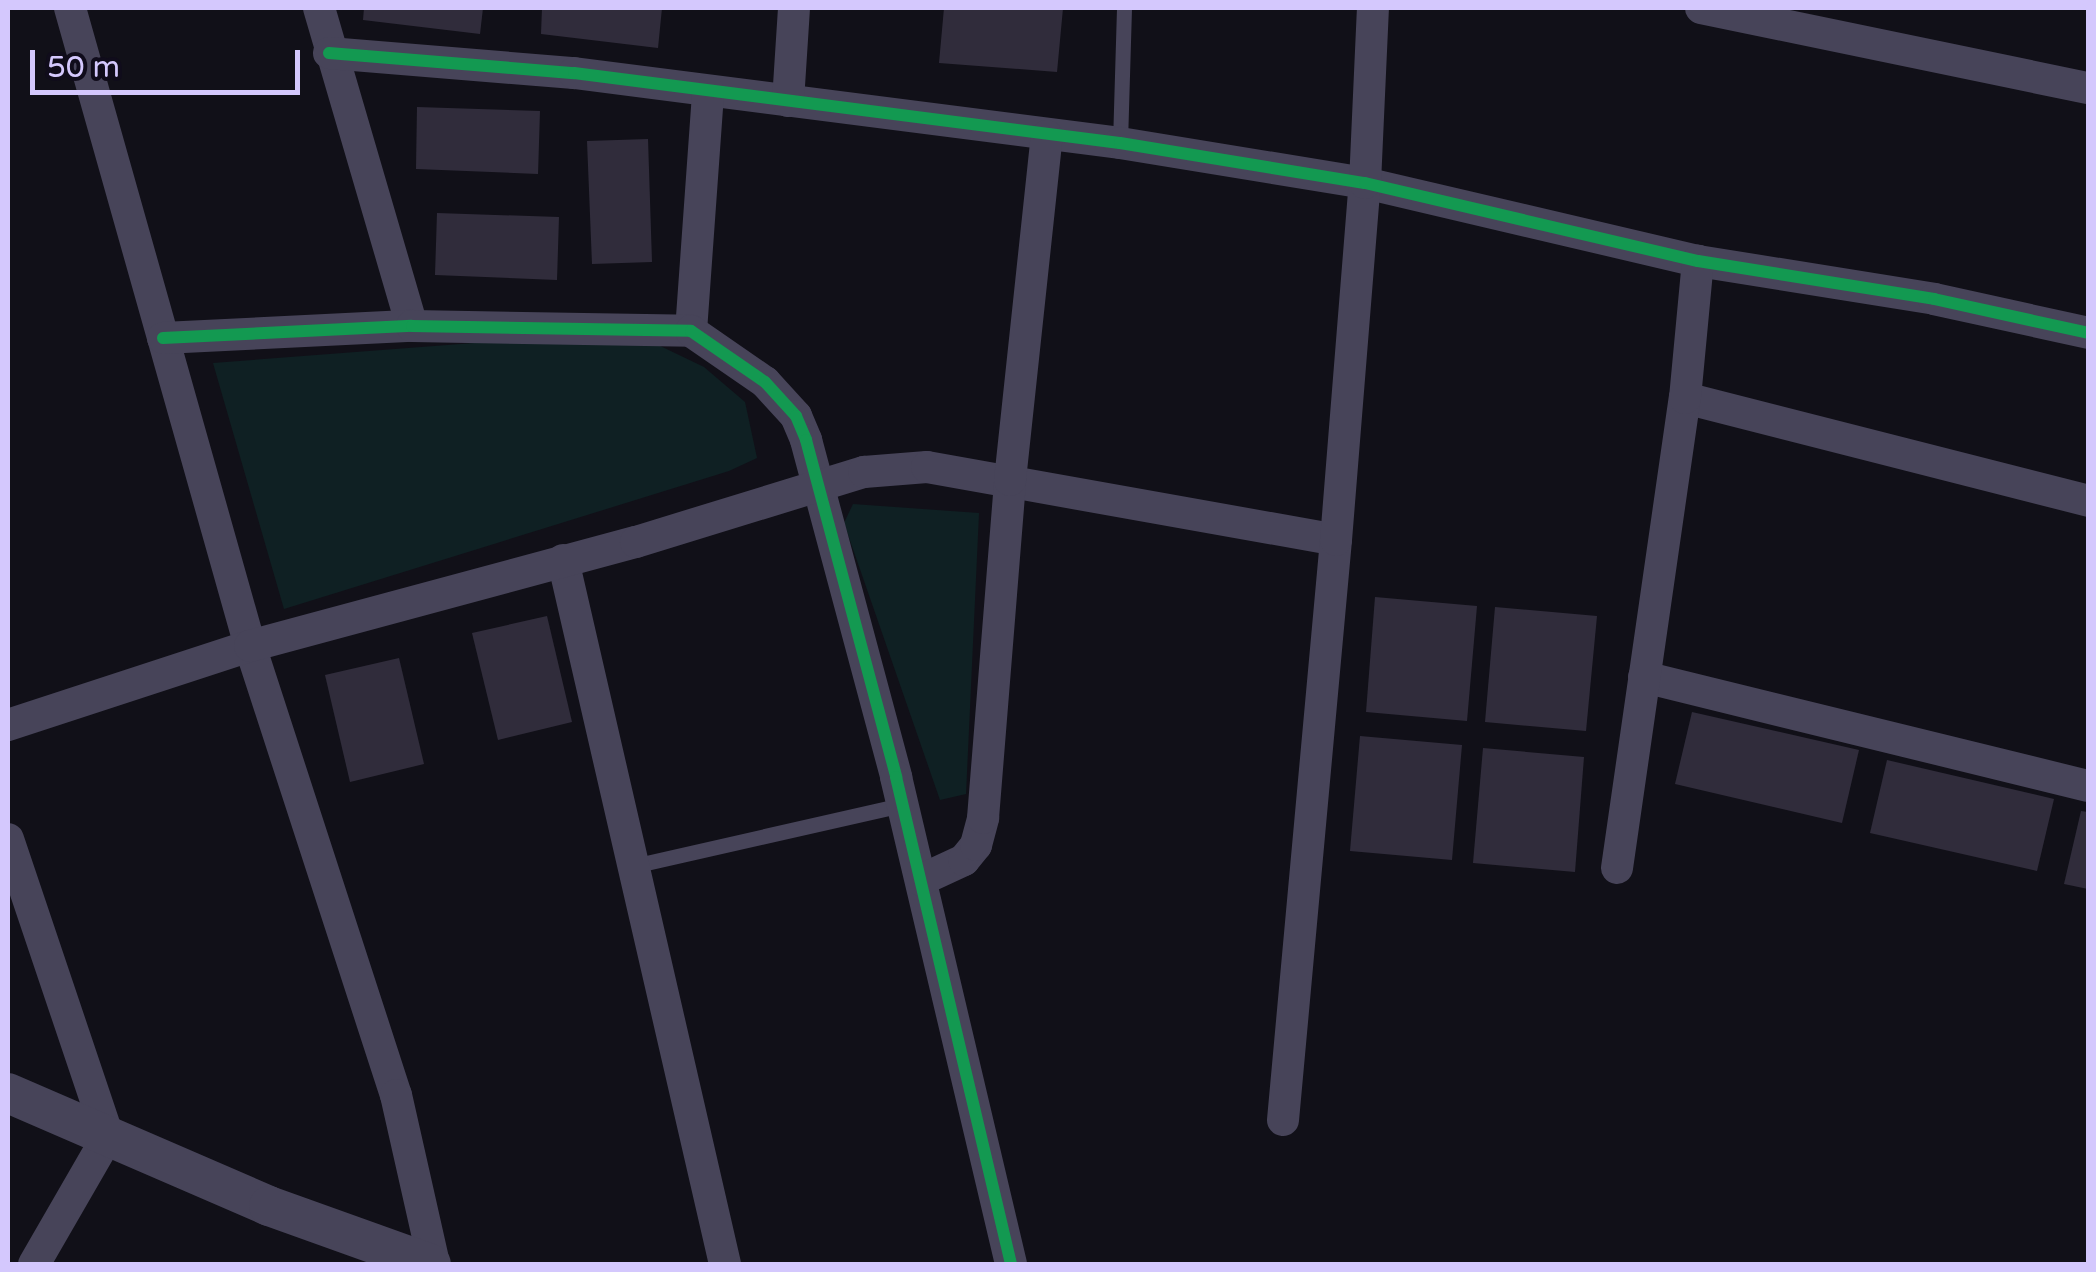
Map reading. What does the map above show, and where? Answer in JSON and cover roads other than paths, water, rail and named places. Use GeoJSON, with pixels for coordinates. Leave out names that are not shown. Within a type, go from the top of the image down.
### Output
{"type":"FeatureCollection","features":[{"type":"Feature","properties":{"kind":"street"},"geometry":{"type":"LineString","coordinates":[[70,8],[250,646],[396,1095],[432,1264]]}},
{"type":"Feature","properties":{"kind":"street"},"geometry":{"type":"LineString","coordinates":[[319,8],[329,53],[412,326]]}},
{"type":"Feature","properties":{"kind":"street"},"geometry":{"type":"LineString","coordinates":[[788,101],[794,8]]}},
{"type":"Feature","properties":{"kind":"street"},"geometry":{"type":"LineString","coordinates":[[1283,1120],[1336,540],[1374,8]]}},
{"type":"Feature","properties":{"kind":"street"},"geometry":{"type":"LineString","coordinates":[[1701,8],[2088,88]]}},
{"type":"Feature","properties":{"kind":"street"},"geometry":{"type":"LineString","coordinates":[[329,53],[574,74],[1120,143],[1364,183],[1698,261],[1934,300],[2088,333]]}},
{"type":"Feature","properties":{"kind":"street"},"geometry":{"type":"LineString","coordinates":[[691,330],[708,92]]}},
{"type":"Feature","properties":{"kind":"street"},"geometry":{"type":"LineString","coordinates":[[921,880],[964,860],[976,845],[983,818],[1010,480],[1047,136]]}},
{"type":"Feature","properties":{"kind":"street"},"geometry":{"type":"LineString","coordinates":[[1617,868],[1684,398],[1698,261]]}},
{"type":"Feature","properties":{"kind":"street"},"geometry":{"type":"LineString","coordinates":[[163,338],[412,326],[691,330],[722,347],[765,382],[796,416],[818,484],[921,880],[1011,1264]]}},
{"type":"Feature","properties":{"kind":"street"},"geometry":{"type":"LineString","coordinates":[[1684,398],[2088,500]]}},
{"type":"Feature","properties":{"kind":"street"},"geometry":{"type":"LineString","coordinates":[[8,725],[250,646],[864,472],[927,467],[1336,540]]}},
{"type":"Feature","properties":{"kind":"street"},"geometry":{"type":"LineString","coordinates":[[562,560],[725,1264]]}},
{"type":"Feature","properties":{"kind":"street"},"geometry":{"type":"LineString","coordinates":[[1644,677],[2088,786]]}},
{"type":"Feature","properties":{"kind":"street"},"geometry":{"type":"LineString","coordinates":[[8,841],[108,1136],[34,1264]]}},
{"type":"Feature","properties":{"kind":"street"},"geometry":{"type":"LineString","coordinates":[[8,1093],[270,1206],[432,1264]]}},
{"type":"Feature","properties":{"kind":"lane"},"geometry":{"type":"LineString","coordinates":[[1120,143],[1124,8]]}},
{"type":"Feature","properties":{"kind":"lane"},"geometry":{"type":"LineString","coordinates":[[633,866],[902,805]]}}]}
